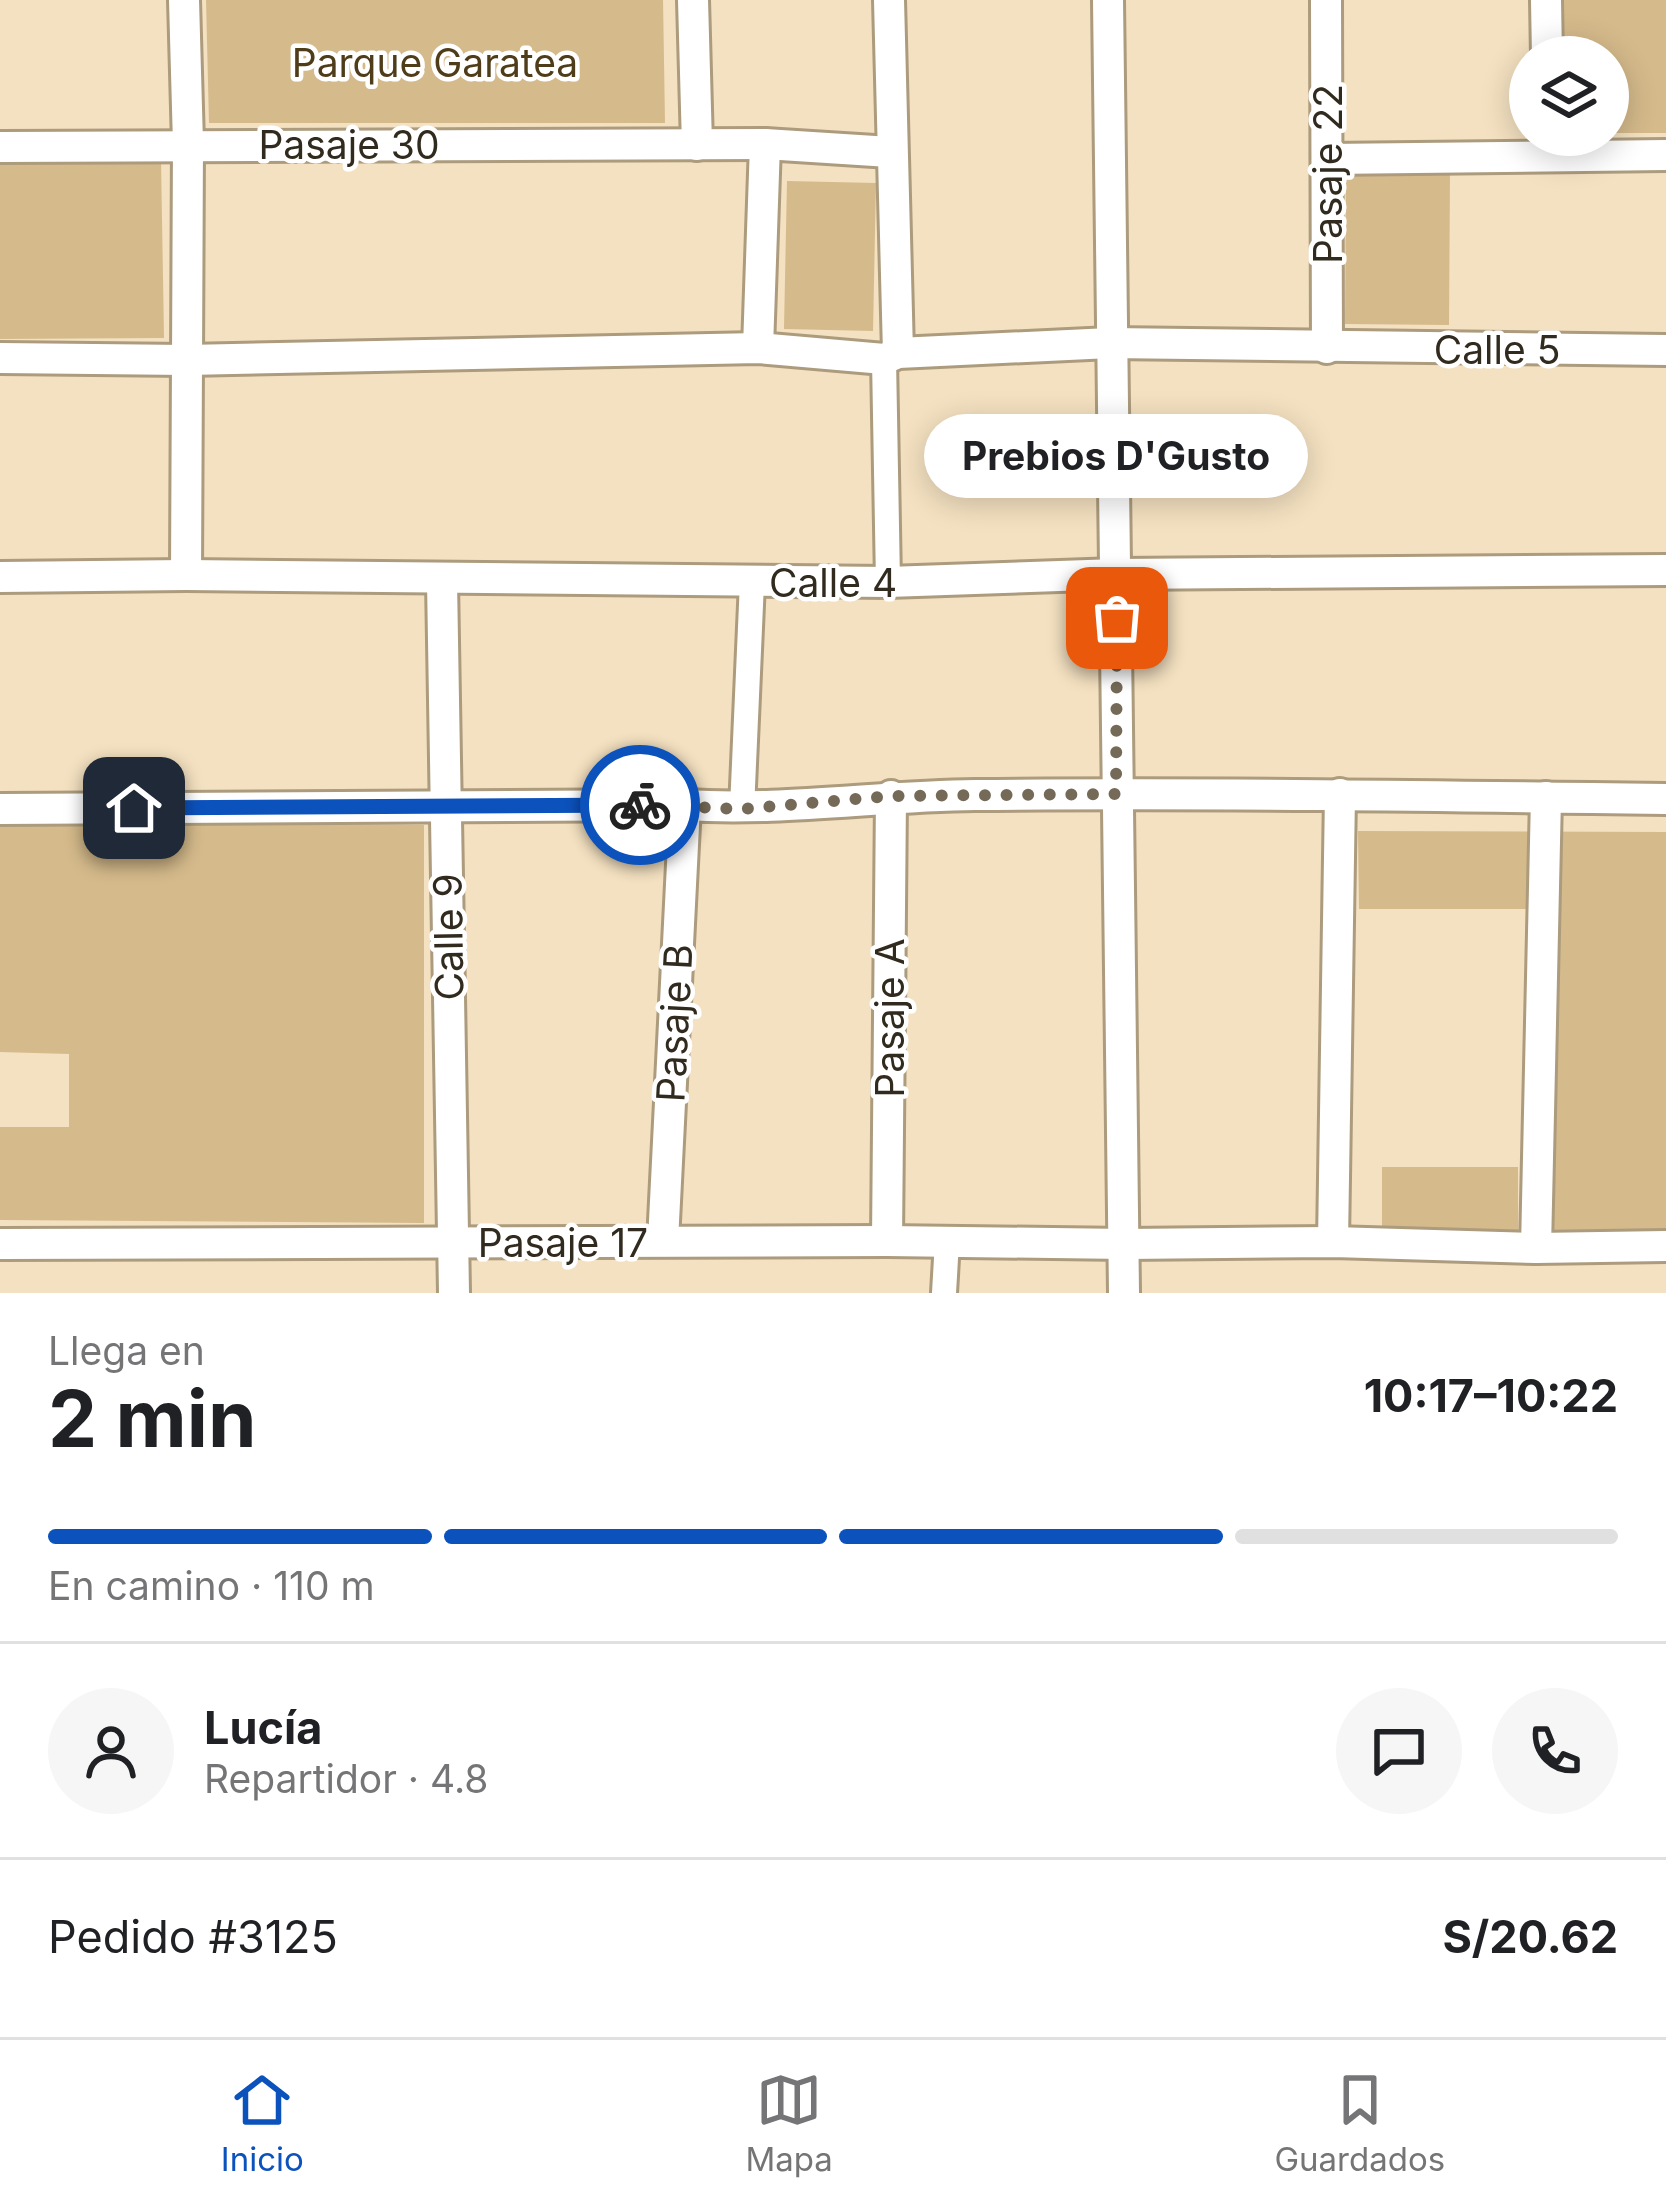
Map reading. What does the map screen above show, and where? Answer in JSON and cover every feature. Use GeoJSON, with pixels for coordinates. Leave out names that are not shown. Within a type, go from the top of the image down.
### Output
{"type":"FeatureCollection","features":[{"type":"Feature","properties":{"kind":"street"},"geometry":{"type":"LineString","coordinates":[[184,0],[186,575]]}},
{"type":"Feature","properties":{"kind":"street"},"geometry":{"type":"LineString","coordinates":[[693,0],[697,145]]}},
{"type":"Feature","properties":{"kind":"street"},"geometry":{"type":"LineString","coordinates":[[888,582],[889,0]]}},
{"type":"Feature","properties":{"kind":"street"},"geometry":{"type":"LineString","coordinates":[[1108,0],[1124,1293]]}},
{"type":"Feature","properties":{"kind":"street","name":"Pasaje 22"},"geometry":{"type":"LineString","coordinates":[[1326,0],[1328,348]]}},
{"type":"Feature","properties":{"kind":"street"},"geometry":{"type":"LineString","coordinates":[[1546,0],[1547,36]]}},
{"type":"Feature","properties":{"kind":"street"},"geometry":{"type":"LineString","coordinates":[[758,348],[765,145]]}},
{"type":"Feature","properties":{"kind":"street","name":"Pasaje 30"},"geometry":{"type":"LineString","coordinates":[[0,147],[765,145],[890,152]]}},
{"type":"Feature","properties":{"kind":"street"},"geometry":{"type":"LineString","coordinates":[[1328,159],[1509,148]]}},
{"type":"Feature","properties":{"kind":"street"},"geometry":{"type":"LineString","coordinates":[[1629,152],[1666,155]]}},
{"type":"Feature","properties":{"kind":"street","name":"Calle 5"},"geometry":{"type":"LineString","coordinates":[[0,358],[187,360],[758,348],[891,356],[1110,343],[1666,350]]}},
{"type":"Feature","properties":{"kind":"street","name":"Calle 4"},"geometry":{"type":"LineString","coordinates":[[0,577],[888,582],[1117,574],[1666,570]]}},
{"type":"Feature","properties":{"kind":"street","name":"Calle 9"},"geometry":{"type":"LineString","coordinates":[[442,581],[454,1293]]}},
{"type":"Feature","properties":{"kind":"street"},"geometry":{"type":"LineString","coordinates":[[742,809],[752,582]]}},
{"type":"Feature","properties":{"kind":"street"},"geometry":{"type":"LineString","coordinates":[[0,808],[685,805],[742,809],[891,796],[1116,794],[1666,799]]}},
{"type":"Feature","properties":{"kind":"street"},"geometry":{"type":"LineString","coordinates":[[1333,1242],[1340,794]]}},
{"type":"Feature","properties":{"kind":"street","name":"Pasaje A"},"geometry":{"type":"LineString","coordinates":[[887,1240],[891,796]]}},
{"type":"Feature","properties":{"kind":"street"},"geometry":{"type":"LineString","coordinates":[[1536,1248],[1546,797]]}},
{"type":"Feature","properties":{"kind":"street","name":"Pasaje B"},"geometry":{"type":"LineString","coordinates":[[663,1241],[685,805]]}},
{"type":"Feature","properties":{"kind":"street","name":"Pasaje 17"},"geometry":{"type":"LineString","coordinates":[[0,1244],[887,1240],[1666,1246]]}},
{"type":"Feature","properties":{"kind":"street"},"geometry":{"type":"LineString","coordinates":[[944,1293],[947,1241]]}},
{"type":"Feature","properties":{"kind":"green space","name":"Parque Garatea"},"geometry":{"type":"Polygon","coordinates":[[[206,0],[663,0],[665,123],[209,123],[206,0]]]}},
{"type":"Feature","properties":{"kind":"green space"},"geometry":{"type":"Polygon","coordinates":[[[1552,0],[1666,0],[1666,133],[1629,133],[1629,36],[1553,36],[1552,0]]]}},
{"type":"Feature","properties":{"kind":"green space"},"geometry":{"type":"Polygon","coordinates":[[[161,160],[164,338],[0,339],[0,161],[161,160]]]}},
{"type":"Feature","properties":{"kind":"green space"},"geometry":{"type":"Polygon","coordinates":[[[1346,170],[1450,171],[1449,325],[1345,324],[1346,170]]]}},
{"type":"Feature","properties":{"kind":"green space"},"geometry":{"type":"Polygon","coordinates":[[[787,181],[876,183],[873,331],[784,329],[787,181]]]}},
{"type":"Feature","properties":{"kind":"green space"},"geometry":{"type":"Polygon","coordinates":[[[0,822],[424,825],[424,1223],[0,1220],[0,1127],[69,1127],[69,1054],[0,1052],[0,822]]]}},
{"type":"Feature","properties":{"kind":"green space"},"geometry":{"type":"Polygon","coordinates":[[[1358,831],[1666,832],[1666,1237],[1550,1237],[1548,909],[1359,909],[1358,831]]]}},
{"type":"Feature","properties":{"kind":"green space"},"geometry":{"type":"Polygon","coordinates":[[[1382,1167],[1518,1167],[1518,1234],[1382,1234],[1382,1167]]]}},
{"type":"Feature","properties":{"kind":"way so far"},"geometry":{"type":"LineString","coordinates":[[640,805],[742,809],[891,796],[1116,794],[1117,618]]}},
{"type":"Feature","properties":{"kind":"place","name":"Prebios D'Gusto"},"geometry":{"type":"Point","coordinates":[1117,618]}},
{"type":"Feature","properties":{"kind":"route"},"geometry":{"type":"LineString","coordinates":[[134,808],[640,805]]}}]}
